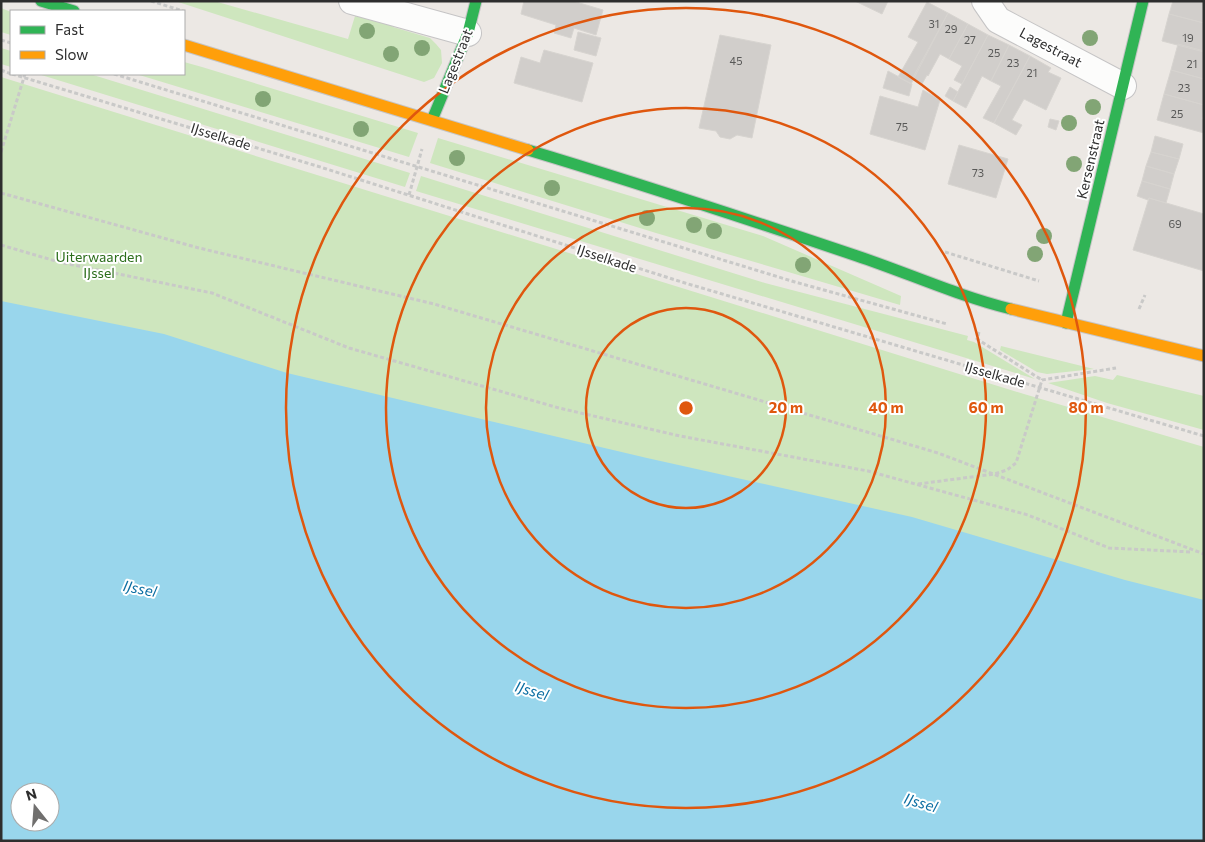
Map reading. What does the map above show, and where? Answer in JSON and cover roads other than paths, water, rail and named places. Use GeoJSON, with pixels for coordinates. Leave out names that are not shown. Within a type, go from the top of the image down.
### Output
{"type":"FeatureCollection","features":[{"type":"Feature","properties":{"kind":"street"},"geometry":{"type":"LineString","coordinates":[[41,1],[71,10]]}},
{"type":"Feature","properties":{"kind":"street"},"geometry":{"type":"LineString","coordinates":[[352,1],[468,33]]}},
{"type":"Feature","properties":{"kind":"street","name":"Lagestraat"},"geometry":{"type":"LineString","coordinates":[[432,120],[468,33],[476,1]]}},
{"type":"Feature","properties":{"kind":"street","name":"Lagestraat"},"geometry":{"type":"LineString","coordinates":[[985,1],[998,20],[1123,86]]}},
{"type":"Feature","properties":{"kind":"street","name":"Kersenstraat"},"geometry":{"type":"LineString","coordinates":[[1066,323],[1143,1]]}},
{"type":"Feature","properties":{"kind":"street"},"geometry":{"type":"LineString","coordinates":[[185,45],[660,190],[860,257],[988,303],[1204,356]]}},
{"type":"Feature","properties":{"kind":"water","name":"IJssel"},"geometry":{"type":"Polygon","coordinates":[[[1,301],[164,334],[287,373],[647,458],[912,517],[1125,580],[1204,600],[1204,841],[1,841],[1,301]]]}},
{"type":"Feature","properties":{"kind":"park label","name":"Uiterwaarden IJssel"},"geometry":{"type":"Point","coordinates":[99,264]}}]}
